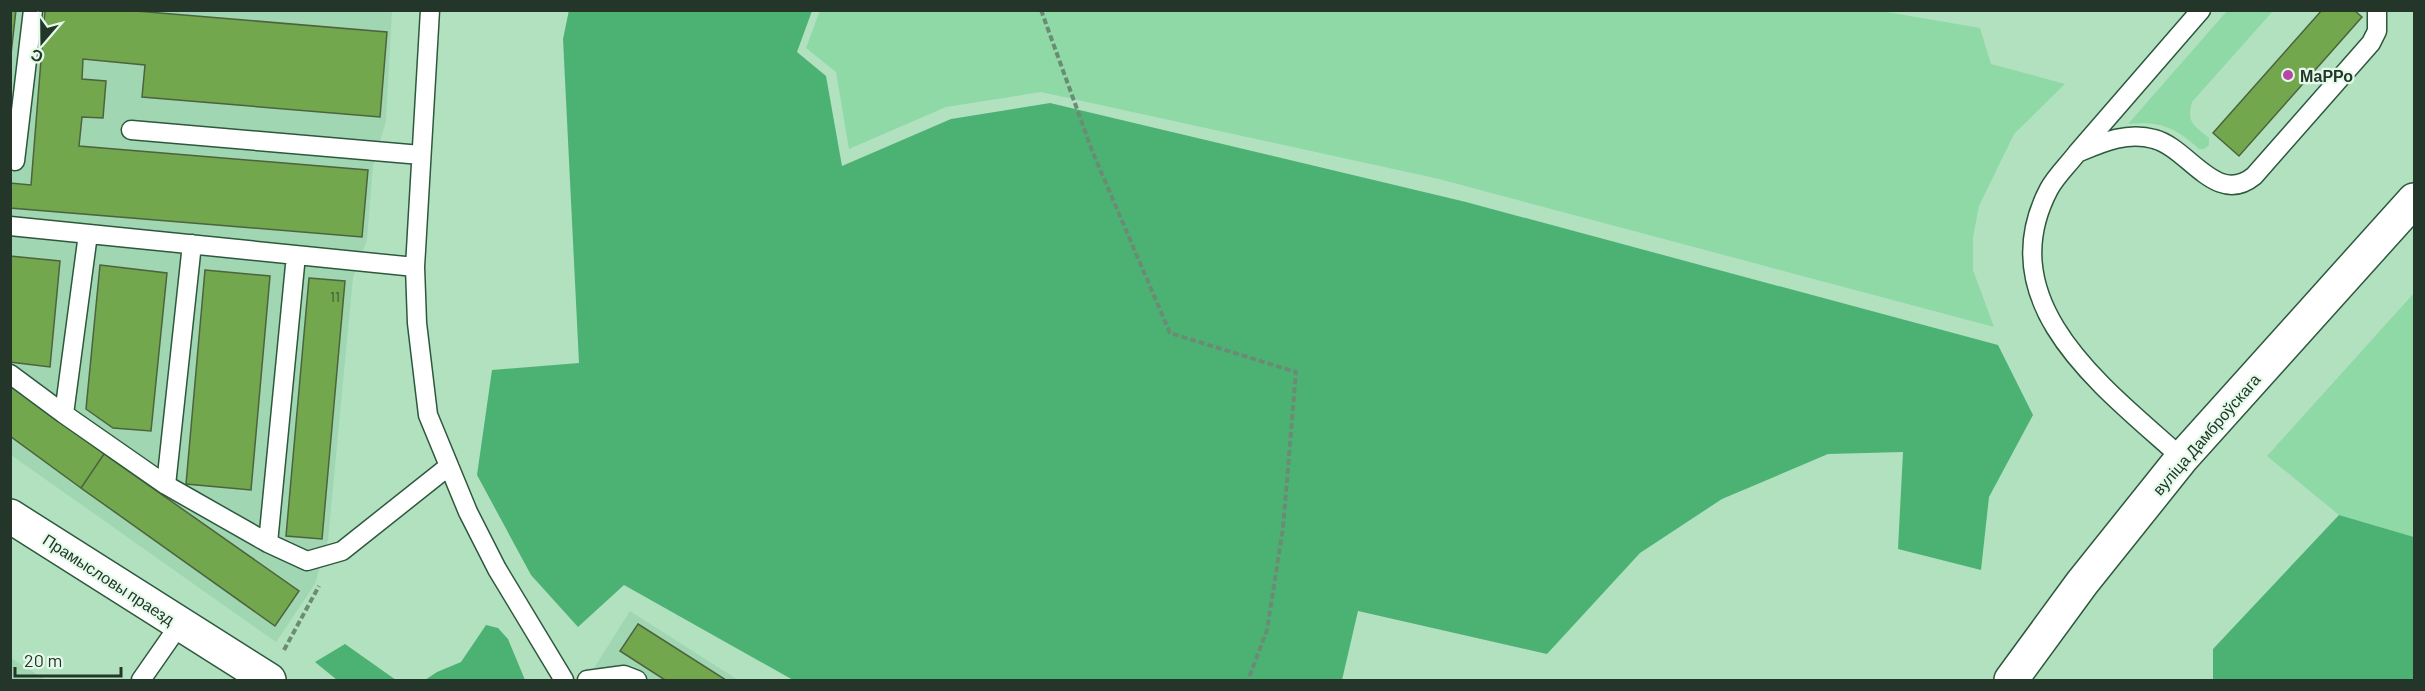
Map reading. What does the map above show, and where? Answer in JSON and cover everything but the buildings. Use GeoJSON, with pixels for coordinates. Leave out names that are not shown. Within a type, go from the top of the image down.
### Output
{"type":"FeatureCollection","features":[{"type":"Feature","properties":{"kind":"street","name":"вуліца Дамброўскага"},"geometry":{"type":"LineString","coordinates":[[2011,681],[2082,583],[2182,458],[2415,200]]}},
{"type":"Feature","properties":{"kind":"street","name":"Прамысловы праезд"},"geometry":{"type":"LineString","coordinates":[[10,516],[268,680]]}},
{"type":"Feature","properties":{"kind":"lane"},"geometry":{"type":"LineString","coordinates":[[15,161],[33,10]]}},
{"type":"Feature","properties":{"kind":"lane"},"geometry":{"type":"LineString","coordinates":[[430,10],[415,267],[417,323],[428,415],[468,512],[497,569],[564,681]]}},
{"type":"Feature","properties":{"kind":"lane"},"geometry":{"type":"LineString","coordinates":[[2182,458],[2078,359],[2054,327],[2038,295],[2032,258],[2037,221],[2050,188],[2077,153],[2201,10]]}},
{"type":"Feature","properties":{"kind":"lane"},"geometry":{"type":"LineString","coordinates":[[2077,153],[2104,141],[2132,136],[2155,139],[2178,151],[2210,179],[2229,186],[2246,182],[2254,176],[2371,44],[2378,31],[2377,10]]}},
{"type":"Feature","properties":{"kind":"lane"},"geometry":{"type":"LineString","coordinates":[[131,130],[421,156]]}},
{"type":"Feature","properties":{"kind":"lane"},"geometry":{"type":"LineString","coordinates":[[10,226],[415,267]]}},
{"type":"Feature","properties":{"kind":"lane"},"geometry":{"type":"LineString","coordinates":[[64,414],[88,234]]}},
{"type":"Feature","properties":{"kind":"lane"},"geometry":{"type":"LineString","coordinates":[[166,485],[192,244]]}},
{"type":"Feature","properties":{"kind":"lane"},"geometry":{"type":"LineString","coordinates":[[268,543],[296,255]]}},
{"type":"Feature","properties":{"kind":"lane"},"geometry":{"type":"LineString","coordinates":[[10,374],[166,485],[268,543],[307,561],[342,551],[448,466]]}},
{"type":"Feature","properties":{"kind":"lane"},"geometry":{"type":"LineString","coordinates":[[141,681],[180,624]]}},
{"type":"Feature","properties":{"kind":"lane"},"geometry":{"type":"LineString","coordinates":[[586,681],[624,675],[637,681]]}},
{"type":"Feature","properties":{"kind":"path"},"geometry":{"type":"LineString","coordinates":[[1041,10],[1093,153],[1170,333],[1296,372],[1281,540],[1267,630],[1248,681]]}},
{"type":"Feature","properties":{"kind":"path"},"geometry":{"type":"LineString","coordinates":[[268,680],[316,593]]}},
{"type":"Feature","properties":{"kind":"shaded area"},"geometry":{"type":"Polygon","coordinates":[[[820,10],[1881,11],[1980,28],[1991,64],[2065,84],[2014,134],[1979,206],[1973,237],[1973,270],[1994,327],[1439,179],[1041,92],[946,107],[849,149],[836,72],[806,48],[820,10]]]}},
{"type":"Feature","properties":{"kind":"shaded area"},"geometry":{"type":"Polygon","coordinates":[[[10,11],[392,11],[386,121],[373,166],[367,240],[353,277],[328,540],[315,584],[276,642],[11,455],[10,11]]]}},
{"type":"Feature","properties":{"kind":"shaded area"},"geometry":{"type":"Polygon","coordinates":[[[2227,11],[2273,11],[2192,102],[2191,119],[2195,126],[2209,138],[2209,145],[2204,149],[2199,149],[2167,127],[2140,123],[2128,124],[2227,11]]]}},
{"type":"Feature","properties":{"kind":"shaded area"},"geometry":{"type":"Polygon","coordinates":[[[2414,293],[2414,537],[2339,515],[2267,456],[2414,293]]]}},
{"type":"Feature","properties":{"kind":"shaded area"},"geometry":{"type":"Polygon","coordinates":[[[630,611],[738,680],[591,680],[589,676],[630,611]]]}},
{"type":"Feature","properties":{"kind":"shaded area"},"geometry":{"type":"Polygon","coordinates":[[[11,658],[46,680],[11,680],[11,658]]]}},
{"type":"Feature","properties":{"kind":"green space"},"geometry":{"type":"Polygon","coordinates":[[[569,10],[812,11],[797,52],[826,76],[842,166],[951,119],[1050,103],[1466,202],[1998,345],[2033,415],[1989,497],[1981,570],[1898,549],[1903,452],[1828,454],[1722,499],[1640,553],[1547,654],[1358,611],[1342,680],[793,680],[624,585],[578,627],[531,575],[477,475],[492,370],[579,363],[563,39],[569,10]]]}},
{"type":"Feature","properties":{"kind":"green space"},"geometry":{"type":"Polygon","coordinates":[[[2339,515],[2414,537],[2414,680],[2213,680],[2213,649],[2339,515]]]}},
{"type":"Feature","properties":{"kind":"green space"},"geometry":{"type":"Polygon","coordinates":[[[486,625],[498,628],[508,639],[525,680],[425,680],[461,662],[486,625]]]}},
{"type":"Feature","properties":{"kind":"green space"},"geometry":{"type":"Polygon","coordinates":[[[345,644],[396,680],[337,680],[315,662],[345,644]]]}},
{"type":"Feature","properties":{"kind":"place","name":"МаРРо"},"geometry":{"type":"Point","coordinates":[2288,75]}}]}
